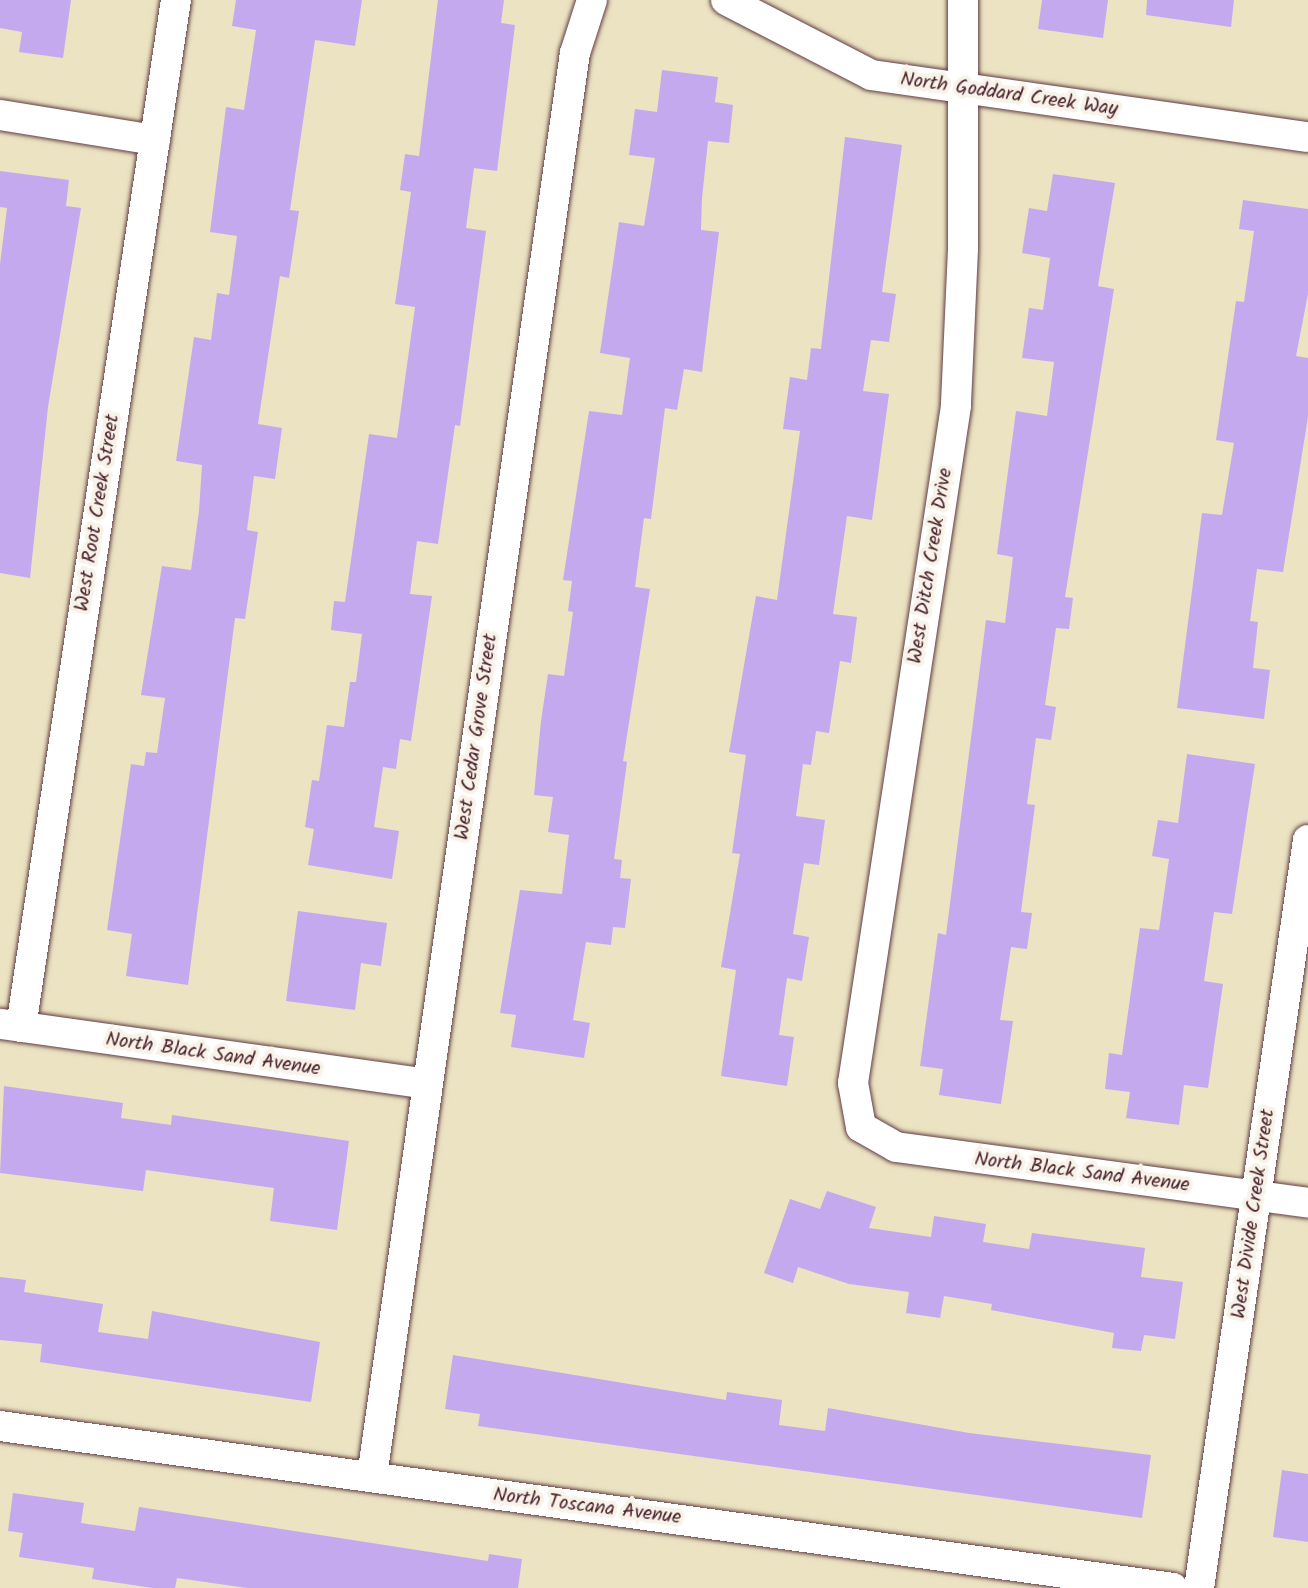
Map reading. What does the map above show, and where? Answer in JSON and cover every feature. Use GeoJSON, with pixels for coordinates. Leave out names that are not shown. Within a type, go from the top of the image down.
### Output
{"type":"FeatureCollection","features":[{"type":"Feature","properties":{"kind":"street","name":"West Root Creek Street"},"geometry":{"type":"LineString","coordinates":[[10,1025],[176,0]]}},
{"type":"Feature","properties":{"kind":"street","name":"West Cedar Grove Street"},"geometry":{"type":"LineString","coordinates":[[372,1477],[575,53],[592,0]]}},
{"type":"Feature","properties":{"kind":"street","name":"North Goddard Creek Way"},"geometry":{"type":"LineString","coordinates":[[726,0],[871,75],[1308,137]]}},
{"type":"Feature","properties":{"kind":"street","name":"West Ditch Creek Drive"},"geometry":{"type":"LineString","coordinates":[[861,1127],[853,1083],[956,406],[963,249],[960,88],[963,0]]}},
{"type":"Feature","properties":{"kind":"street"},"geometry":{"type":"LineString","coordinates":[[0,115],[155,140]]}},
{"type":"Feature","properties":{"kind":"street","name":"West Divide Creek Street"},"geometry":{"type":"LineString","coordinates":[[1199,1588],[1308,840]]}},
{"type":"Feature","properties":{"kind":"street","name":"North Black Sand Avenue"},"geometry":{"type":"LineString","coordinates":[[10,1025],[427,1084]]}},
{"type":"Feature","properties":{"kind":"street","name":"North Black Sand Avenue"},"geometry":{"type":"LineString","coordinates":[[861,1127],[909,1150],[1308,1203]]}},
{"type":"Feature","properties":{"kind":"street","name":"North Toscana Avenue"},"geometry":{"type":"LineString","coordinates":[[0,1426],[1173,1588]]}},
{"type":"Feature","properties":{"kind":"building"},"geometry":{"type":"Polygon","coordinates":[[[0,0],[71,0],[63,58],[19,52],[22,32],[0,28],[0,0]]]}},
{"type":"Feature","properties":{"kind":"building"},"geometry":{"type":"Polygon","coordinates":[[[236,0],[362,0],[355,46],[315,40],[290,210],[299,211],[289,278],[280,276],[258,424],[282,428],[275,479],[254,476],[247,530],[258,532],[245,619],[235,618],[188,985],[126,976],[132,934],[107,930],[131,764],[144,766],[146,752],[157,753],[165,698],[141,695],[162,566],[191,570],[202,465],[176,461],[194,337],[211,340],[217,293],[229,295],[237,236],[210,232],[226,107],[244,110],[256,30],[232,26],[236,0]]]}},
{"type":"Feature","properties":{"kind":"building"},"geometry":{"type":"Polygon","coordinates":[[[438,0],[504,0],[501,23],[515,25],[497,171],[474,168],[466,228],[486,231],[460,426],[455,425],[438,544],[417,541],[410,594],[432,596],[411,741],[400,739],[396,769],[383,767],[374,827],[399,831],[392,879],[308,865],[314,829],[305,827],[312,780],[319,781],[327,725],[344,727],[350,682],[356,682],[362,634],[331,630],[334,601],[345,602],[369,434],[397,438],[415,307],[395,304],[411,192],[400,190],[405,154],[419,156],[438,0]]]}},
{"type":"Feature","properties":{"kind":"building"},"geometry":{"type":"Polygon","coordinates":[[[1042,0],[1108,0],[1103,38],[1038,29],[1042,0]]]}},
{"type":"Feature","properties":{"kind":"building"},"geometry":{"type":"Polygon","coordinates":[[[1147,0],[1234,0],[1231,27],[1146,15],[1147,0]]]}},
{"type":"Feature","properties":{"kind":"building"},"geometry":{"type":"Polygon","coordinates":[[[662,70],[718,77],[715,102],[733,105],[729,143],[708,141],[701,230],[719,232],[702,372],[684,369],[677,410],[665,408],[651,519],[644,518],[635,587],[650,589],[623,761],[627,762],[614,859],[622,860],[620,878],[631,879],[625,928],[613,927],[611,945],[586,942],[573,1020],[590,1023],[584,1058],[511,1047],[516,1015],[500,1013],[520,890],[562,894],[569,835],[548,832],[553,797],[534,795],[541,721],[548,674],[564,676],[573,612],[568,611],[572,581],[563,580],[589,411],[622,415],[630,358],[600,353],[619,222],[644,226],[655,158],[629,155],[635,109],[657,112],[662,70]]]}},
{"type":"Feature","properties":{"kind":"building"},"geometry":{"type":"Polygon","coordinates":[[[845,137],[902,145],[882,292],[896,294],[889,342],[871,340],[863,391],[889,394],[872,520],[847,516],[833,614],[857,617],[851,663],[840,661],[829,733],[816,731],[811,765],[803,764],[796,816],[825,820],[819,865],[804,863],[793,934],[809,937],[802,981],[787,978],[779,1035],[794,1037],[787,1086],[721,1076],[736,970],[721,967],[740,854],[732,853],[746,755],[729,752],[756,596],[777,600],[800,431],[783,429],[790,377],[807,380],[811,348],[821,349],[845,137]]]}},
{"type":"Feature","properties":{"kind":"building"},"geometry":{"type":"Polygon","coordinates":[[[0,171],[69,180],[66,206],[81,208],[48,407],[30,578],[0,573],[0,264],[7,208],[0,207],[0,171]]]}},
{"type":"Feature","properties":{"kind":"building"},"geometry":{"type":"Polygon","coordinates":[[[1053,174],[1115,183],[1098,286],[1114,289],[1065,597],[1073,598],[1069,629],[1056,628],[1045,705],[1056,707],[1051,740],[1036,738],[1027,804],[1035,805],[1021,912],[1032,913],[1027,949],[1011,947],[1000,1020],[1013,1021],[1001,1104],[939,1095],[943,1069],[920,1066],[938,933],[946,935],[986,620],[1005,623],[1013,557],[997,554],[1016,411],[1047,416],[1054,362],[1022,358],[1029,308],[1043,310],[1050,258],[1022,253],[1029,208],[1047,211],[1053,174]]]}},
{"type":"Feature","properties":{"kind":"building"},"geometry":{"type":"Polygon","coordinates":[[[1243,200],[1308,209],[1308,294],[1296,356],[1308,358],[1308,417],[1283,572],[1257,569],[1250,621],[1258,622],[1253,668],[1270,670],[1264,719],[1177,708],[1202,513],[1222,515],[1234,443],[1216,440],[1236,301],[1244,302],[1254,231],[1239,229],[1243,200]]]}},
{"type":"Feature","properties":{"kind":"building"},"geometry":{"type":"Polygon","coordinates":[[[1187,754],[1255,764],[1232,914],[1214,912],[1204,981],[1223,984],[1208,1088],[1184,1085],[1179,1125],[1126,1118],[1130,1092],[1105,1089],[1109,1053],[1122,1055],[1140,928],[1159,930],[1169,859],[1152,856],[1158,820],[1178,823],[1187,754]]]}},
{"type":"Feature","properties":{"kind":"building"},"geometry":{"type":"Polygon","coordinates":[[[298,911],[387,923],[381,966],[361,963],[355,1010],[286,1001],[298,911]]]}},
{"type":"Feature","properties":{"kind":"building"},"geometry":{"type":"Polygon","coordinates":[[[4,1086],[123,1103],[121,1118],[171,1125],[172,1115],[349,1141],[337,1230],[270,1221],[274,1188],[146,1170],[143,1191],[0,1173],[4,1086]]]}},
{"type":"Feature","properties":{"kind":"building"},"geometry":{"type":"Polygon","coordinates":[[[827,1191],[876,1207],[869,1228],[931,1237],[934,1216],[986,1224],[983,1242],[1029,1249],[1032,1233],[1145,1248],[1141,1277],[1183,1282],[1175,1339],[1144,1335],[1141,1351],[1112,1348],[1114,1333],[991,1310],[992,1304],[944,1296],[940,1318],[906,1313],[909,1292],[849,1284],[798,1267],[793,1283],[764,1273],[790,1199],[820,1209],[827,1191]]]}},
{"type":"Feature","properties":{"kind":"building"},"geometry":{"type":"Polygon","coordinates":[[[0,1277],[26,1280],[24,1292],[103,1304],[98,1332],[148,1339],[152,1311],[320,1342],[311,1402],[40,1362],[42,1344],[0,1340],[0,1277]]]}},
{"type":"Feature","properties":{"kind":"building"},"geometry":{"type":"Polygon","coordinates":[[[453,1355],[726,1400],[727,1392],[782,1400],[779,1425],[825,1431],[828,1408],[969,1433],[1151,1455],[1142,1518],[478,1426],[480,1414],[445,1409],[453,1355]]]}},
{"type":"Feature","properties":{"kind":"building"},"geometry":{"type":"Polygon","coordinates":[[[1282,1470],[1308,1474],[1308,1542],[1273,1537],[1282,1470]]]}},
{"type":"Feature","properties":{"kind":"building"},"geometry":{"type":"Polygon","coordinates":[[[13,1493],[84,1503],[81,1523],[135,1531],[139,1507],[488,1561],[489,1554],[522,1559],[518,1588],[247,1588],[177,1578],[175,1588],[153,1588],[92,1579],[94,1568],[19,1557],[23,1533],[8,1531],[13,1493]]]}}]}
